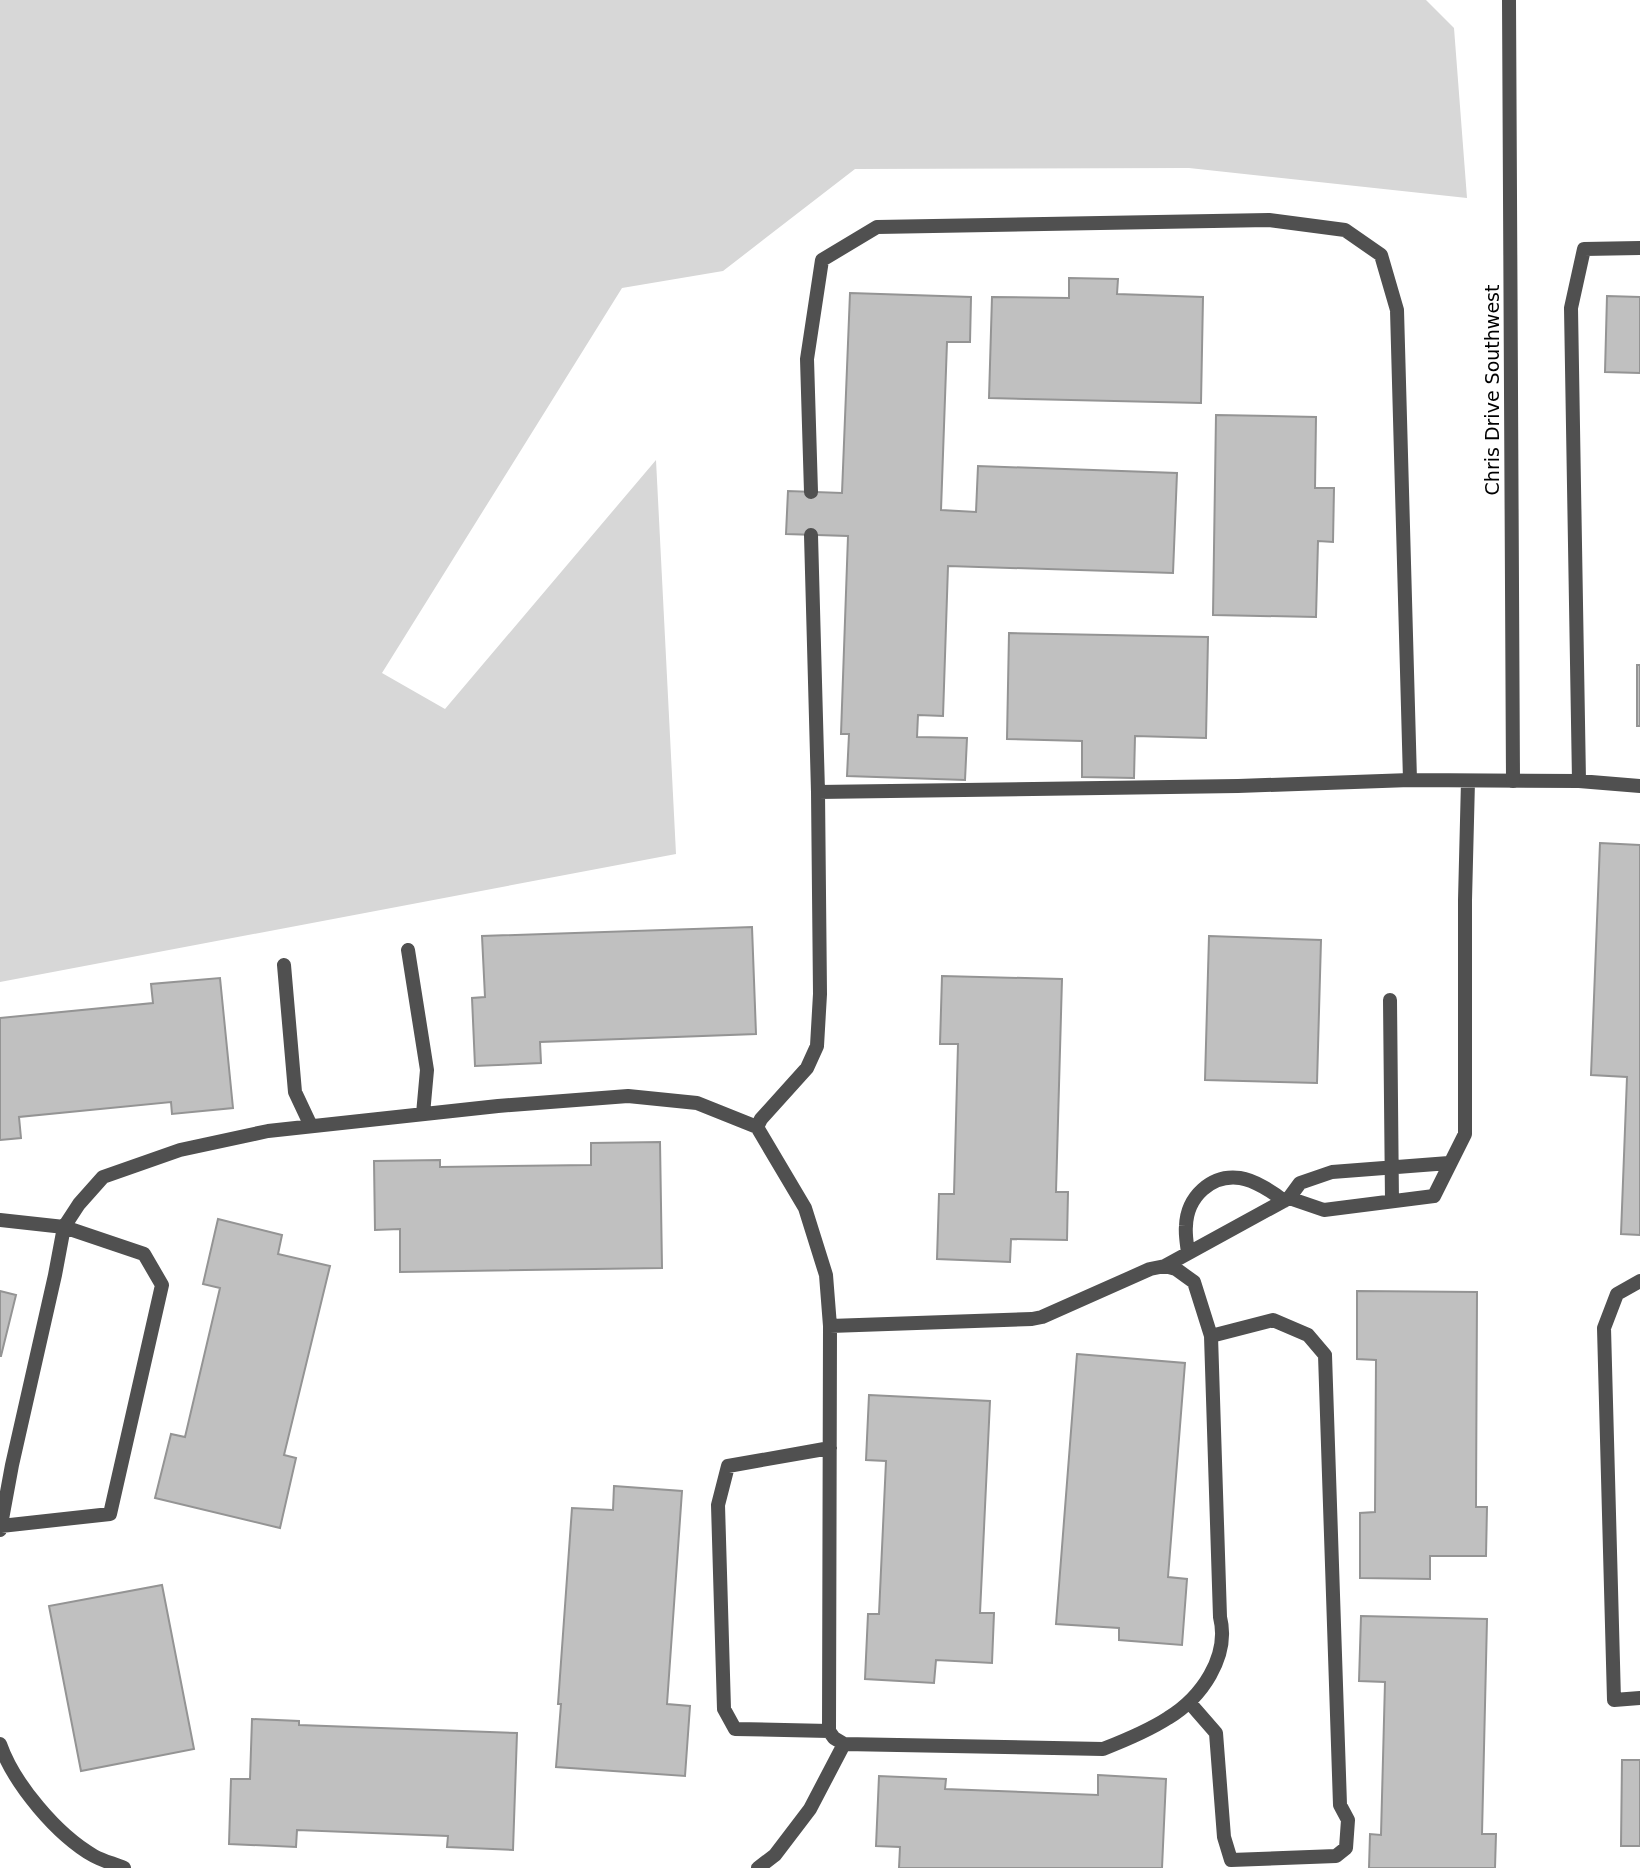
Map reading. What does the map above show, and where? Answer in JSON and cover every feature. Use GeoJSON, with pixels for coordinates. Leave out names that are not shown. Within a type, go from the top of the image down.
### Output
{"type":"FeatureCollection","features":[{"type":"Feature","properties":{"kind":"street","name":"Chris Drive Southwest"},"geometry":{"type":"LineString","coordinates":[[1509,0],[1513,781]]}},
{"type":"Feature","properties":{"kind":"street"},"geometry":{"type":"LineString","coordinates":[[810,492],[807,359],[822,260],[877,228],[1269,220],[1345,230],[1381,255],[1397,310],[1410,780]]}},
{"type":"Feature","properties":{"kind":"street"},"geometry":{"type":"LineString","coordinates":[[1579,782],[1571,308],[1584,250],[1640,248]]}},
{"type":"Feature","properties":{"kind":"street"},"geometry":{"type":"LineString","coordinates":[[757,1127],[761,1118],[807,1069],[817,1046],[820,994],[818,792],[811,535]]}},
{"type":"Feature","properties":{"kind":"street"},"geometry":{"type":"LineString","coordinates":[[818,792],[1238,786],[1410,780],[1579,782],[1640,786]]}},
{"type":"Feature","properties":{"kind":"street"},"geometry":{"type":"LineString","coordinates":[[1188,1253],[1186,1225],[1190,1206],[1198,1193],[1214,1180],[1241,1178],[1286,1199],[1324,1210],[1434,1196],[1465,1135],[1468,781]]}},
{"type":"Feature","properties":{"kind":"street"},"geometry":{"type":"LineString","coordinates":[[408,950],[427,1070],[423,1114]]}},
{"type":"Feature","properties":{"kind":"street"},"geometry":{"type":"LineString","coordinates":[[284,965],[295,1092],[311,1126]]}},
{"type":"Feature","properties":{"kind":"street"},"geometry":{"type":"LineString","coordinates":[[1390,1000],[1392,1201]]}},
{"type":"Feature","properties":{"kind":"street"},"geometry":{"type":"LineString","coordinates":[[0,1220],[64,1227],[144,1254],[162,1285],[110,1514],[0,1528],[64,1227],[79,1204],[103,1177],[180,1150],[268,1131],[498,1106],[628,1096],[697,1102],[757,1127],[805,1208],[826,1275],[830,1325],[829,1731],[844,1744],[1103,1749],[1169,1718],[1202,1687],[1215,1666],[1223,1631],[1220,1617],[1211,1336],[1194,1282],[1177,1269],[1165,1266]]}},
{"type":"Feature","properties":{"kind":"street"},"geometry":{"type":"LineString","coordinates":[[830,1325],[1032,1320],[1150,1269],[1165,1266],[1286,1199],[1300,1184],[1332,1172],[1449,1163]]}},
{"type":"Feature","properties":{"kind":"street"},"geometry":{"type":"LineString","coordinates":[[1640,1281],[1617,1294],[1604,1328],[1614,1700],[1640,1698]]}},
{"type":"Feature","properties":{"kind":"street"},"geometry":{"type":"LineString","coordinates":[[1189,1702],[1216,1733],[1224,1837],[1231,1860],[1336,1856],[1346,1848],[1348,1820],[1340,1805],[1325,1355],[1308,1335],[1273,1320],[1211,1336]]}},
{"type":"Feature","properties":{"kind":"street"},"geometry":{"type":"LineString","coordinates":[[829,1731],[734,1729],[729,1720],[724,1709],[719,1505],[728,1466],[830,1448]]}},
{"type":"Feature","properties":{"kind":"street"},"geometry":{"type":"LineString","coordinates":[[0,1744],[26,1790],[56,1828],[95,1857],[124,1868]]}},
{"type":"Feature","properties":{"kind":"street"},"geometry":{"type":"LineString","coordinates":[[758,1868],[775,1855],[810,1809],[844,1744]]}},
{"type":"Feature","properties":{"kind":"shaded area"},"geometry":{"type":"Polygon","coordinates":[[[0,0],[1426,0],[1454,28],[1467,198],[1189,168],[855,169],[723,271],[622,288],[382,673],[445,709],[656,460],[676,854],[0,982],[0,0]]]}},
{"type":"Feature","properties":{"kind":"building"},"geometry":{"type":"Polygon","coordinates":[[[1069,278],[1118,279],[1117,294],[1203,297],[1201,403],[989,398],[992,297],[1069,298],[1069,278]]]}},
{"type":"Feature","properties":{"kind":"building"},"geometry":{"type":"Polygon","coordinates":[[[850,293],[971,297],[970,342],[947,342],[941,510],[976,512],[978,466],[1177,473],[1173,573],[948,566],[943,716],[918,715],[917,737],[967,738],[965,780],[847,776],[849,734],[841,734],[848,536],[786,534],[788,491],[842,493],[850,293]]]}},
{"type":"Feature","properties":{"kind":"building"},"geometry":{"type":"Polygon","coordinates":[[[1607,296],[1640,297],[1640,373],[1605,372],[1607,296]]]}},
{"type":"Feature","properties":{"kind":"building"},"geometry":{"type":"Polygon","coordinates":[[[1216,415],[1316,417],[1315,488],[1334,488],[1333,542],[1318,541],[1316,617],[1213,615],[1216,415]]]}},
{"type":"Feature","properties":{"kind":"building"},"geometry":{"type":"Polygon","coordinates":[[[1009,633],[1208,637],[1206,738],[1135,736],[1134,778],[1082,777],[1082,741],[1007,739],[1009,633]]]}},
{"type":"Feature","properties":{"kind":"building"},"geometry":{"type":"Polygon","coordinates":[[[1637,665],[1640,665],[1640,726],[1637,726],[1637,665]]]}},
{"type":"Feature","properties":{"kind":"building"},"geometry":{"type":"Polygon","coordinates":[[[1600,843],[1640,845],[1640,1235],[1621,1234],[1627,1077],[1591,1075],[1600,843]]]}},
{"type":"Feature","properties":{"kind":"building"},"geometry":{"type":"Polygon","coordinates":[[[752,927],[756,1034],[540,1042],[541,1063],[475,1066],[472,998],[485,997],[482,936],[752,927]]]}},
{"type":"Feature","properties":{"kind":"building"},"geometry":{"type":"Polygon","coordinates":[[[1209,936],[1321,940],[1317,1083],[1205,1080],[1209,936]]]}},
{"type":"Feature","properties":{"kind":"building"},"geometry":{"type":"Polygon","coordinates":[[[942,976],[1062,979],[1056,1192],[1068,1192],[1067,1240],[1011,1239],[1010,1262],[937,1259],[939,1194],[954,1194],[958,1044],[940,1044],[942,976]]]}},
{"type":"Feature","properties":{"kind":"building"},"geometry":{"type":"Polygon","coordinates":[[[220,978],[233,1108],[172,1114],[171,1102],[19,1117],[21,1138],[0,1140],[0,1018],[153,1003],[151,984],[220,978]]]}},
{"type":"Feature","properties":{"kind":"building"},"geometry":{"type":"Polygon","coordinates":[[[660,1142],[662,1268],[400,1272],[400,1229],[375,1230],[374,1161],[440,1160],[440,1167],[591,1165],[591,1143],[660,1142]]]}},
{"type":"Feature","properties":{"kind":"building"},"geometry":{"type":"Polygon","coordinates":[[[218,1219],[282,1235],[278,1254],[330,1266],[284,1455],[296,1458],[280,1528],[155,1498],[171,1434],[185,1437],[220,1288],[203,1284],[218,1219]]]}},
{"type":"Feature","properties":{"kind":"building"},"geometry":{"type":"Polygon","coordinates":[[[0,1291],[16,1295],[1,1356],[0,1356],[0,1291]]]}},
{"type":"Feature","properties":{"kind":"building"},"geometry":{"type":"Polygon","coordinates":[[[1357,1291],[1477,1292],[1476,1507],[1487,1507],[1486,1556],[1430,1556],[1430,1579],[1360,1578],[1360,1513],[1375,1512],[1376,1360],[1357,1359],[1357,1291]]]}},
{"type":"Feature","properties":{"kind":"building"},"geometry":{"type":"Polygon","coordinates":[[[1077,1354],[1185,1363],[1168,1577],[1187,1579],[1182,1645],[1119,1640],[1119,1628],[1056,1624],[1077,1354]]]}},
{"type":"Feature","properties":{"kind":"building"},"geometry":{"type":"Polygon","coordinates":[[[869,1395],[990,1401],[980,1613],[994,1613],[992,1663],[936,1660],[934,1683],[865,1679],[868,1614],[879,1614],[886,1461],[866,1460],[869,1395]]]}},
{"type":"Feature","properties":{"kind":"building"},"geometry":{"type":"Polygon","coordinates":[[[614,1486],[682,1491],[667,1704],[690,1706],[685,1776],[556,1767],[572,1508],[613,1510],[614,1486]]]}},
{"type":"Feature","properties":{"kind":"building"},"geometry":{"type":"Polygon","coordinates":[[[162,1585],[194,1749],[81,1771],[49,1606],[162,1585]]]}},
{"type":"Feature","properties":{"kind":"building"},"geometry":{"type":"Polygon","coordinates":[[[1361,1616],[1487,1619],[1482,1834],[1496,1834],[1495,1868],[1369,1868],[1370,1834],[1381,1835],[1385,1682],[1359,1681],[1361,1616]]]}},
{"type":"Feature","properties":{"kind":"building"},"geometry":{"type":"Polygon","coordinates":[[[252,1719],[299,1721],[299,1725],[517,1733],[513,1850],[447,1847],[448,1836],[297,1830],[296,1847],[229,1844],[231,1779],[250,1779],[252,1719]]]}},
{"type":"Feature","properties":{"kind":"building"},"geometry":{"type":"Polygon","coordinates":[[[1622,1760],[1640,1760],[1640,1846],[1621,1846],[1622,1760]]]}},
{"type":"Feature","properties":{"kind":"building"},"geometry":{"type":"Polygon","coordinates":[[[1098,1775],[1166,1779],[1162,1868],[899,1868],[900,1847],[876,1846],[879,1776],[946,1779],[945,1789],[1098,1795],[1098,1775]]]}}]}
